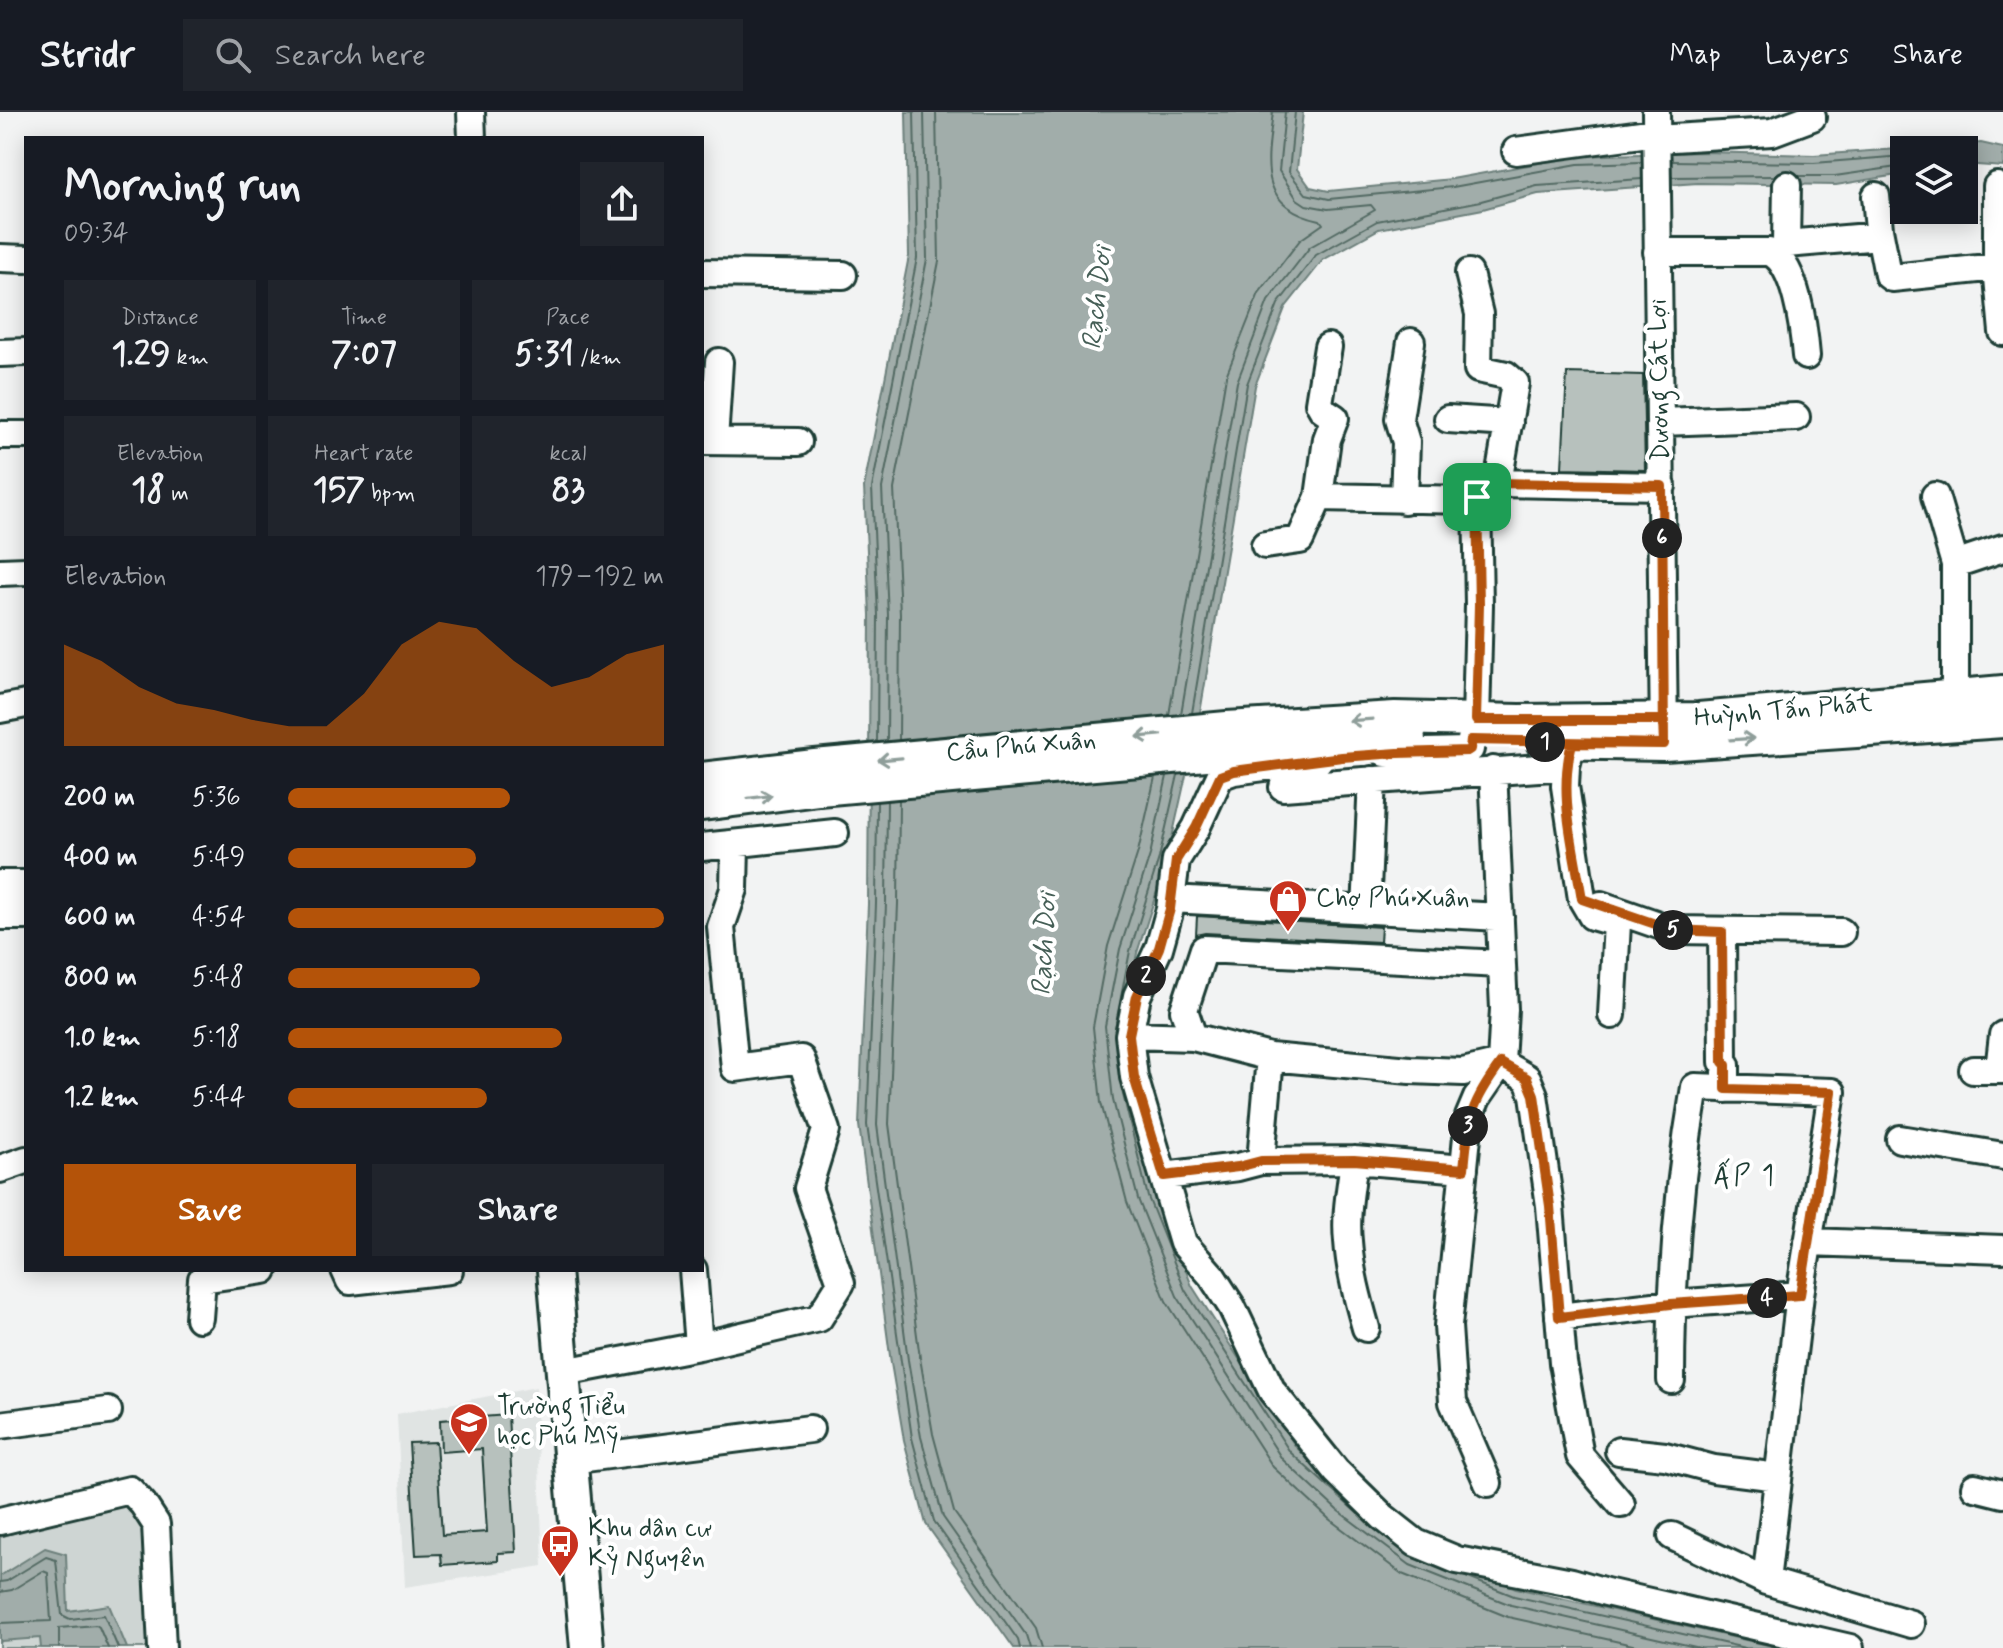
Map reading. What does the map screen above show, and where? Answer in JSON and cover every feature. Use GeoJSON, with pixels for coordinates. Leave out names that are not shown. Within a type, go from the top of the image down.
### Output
{"type":"FeatureCollection","features":[{"type":"Feature","properties":{"kind":"main road","name":"Huỳnh Tấn Phát"},"geometry":{"type":"LineString","coordinates":[[1474,730],[1569,754],[1663,732],[1699,719],[2003,692]]}},
{"type":"Feature","properties":{"kind":"main road","name":"Huỳnh Tấn Phát"},"geometry":{"type":"LineString","coordinates":[[1227,740],[1393,740],[1474,730],[1663,732],[2003,721]]}},
{"type":"Feature","properties":{"kind":"main road","name":"Cầu Phú Xuân"},"geometry":{"type":"LineString","coordinates":[[817,778],[1227,740]]}},
{"type":"Feature","properties":{"kind":"main road"},"geometry":{"type":"LineString","coordinates":[[704,779],[817,778]]}},
{"type":"Feature","properties":{"kind":"main road"},"geometry":{"type":"LineString","coordinates":[[704,804],[817,778]]}},
{"type":"Feature","properties":{"kind":"main road"},"geometry":{"type":"LineString","coordinates":[[0,887],[24,887]]}},
{"type":"Feature","properties":{"kind":"main road"},"geometry":{"type":"LineString","coordinates":[[0,913],[24,913]]}},
{"type":"Feature","properties":{"kind":"main road"},"geometry":{"type":"LineString","coordinates":[[554,1272],[587,1648]]}},
{"type":"Feature","properties":{"kind":"street"},"geometry":{"type":"LineString","coordinates":[[471,112],[472,136]]}},
{"type":"Feature","properties":{"kind":"street"},"geometry":{"type":"LineString","coordinates":[[1516,151],[1656,132],[1772,132],[1812,117]]}},
{"type":"Feature","properties":{"kind":"street","name":"Dương Cát Lợi"},"geometry":{"type":"LineString","coordinates":[[1656,132],[1663,732]]}},
{"type":"Feature","properties":{"kind":"street"},"geometry":{"type":"LineString","coordinates":[[1787,185],[1786,244],[1880,236]]}},
{"type":"Feature","properties":{"kind":"street"},"geometry":{"type":"LineString","coordinates":[[1997,186],[2000,230],[1997,267],[2003,332]]}},
{"type":"Feature","properties":{"kind":"street"},"geometry":{"type":"LineString","coordinates":[[1876,196],[1880,236],[1888,275],[1892,278],[1997,267]]}},
{"type":"Feature","properties":{"kind":"street"},"geometry":{"type":"LineString","coordinates":[[1657,252],[1777,254],[1789,272],[1806,356]]}},
{"type":"Feature","properties":{"kind":"street"},"geometry":{"type":"LineString","coordinates":[[0,258],[24,259]]}},
{"type":"Feature","properties":{"kind":"street"},"geometry":{"type":"LineString","coordinates":[[704,273],[843,275]]}},
{"type":"Feature","properties":{"kind":"street"},"geometry":{"type":"LineString","coordinates":[[1469,273],[1479,314],[1478,369],[1506,375],[1515,383],[1509,423],[1488,490],[1474,730],[1470,749],[1342,757],[1220,776],[1196,828],[1176,860],[1171,899],[1159,948],[1137,996],[1129,1035],[1134,1077],[1183,1243],[1212,1276],[1232,1307],[1272,1391],[1336,1471],[1383,1517],[1416,1543],[1457,1560],[1572,1582],[1850,1648]]}},
{"type":"Feature","properties":{"kind":"street"},"geometry":{"type":"LineString","coordinates":[[1404,500],[1406,442],[1399,419],[1411,342]]}},
{"type":"Feature","properties":{"kind":"street"},"geometry":{"type":"LineString","coordinates":[[1265,545],[1300,540],[1319,497],[1327,439],[1335,418],[1319,403],[1328,347]]}},
{"type":"Feature","properties":{"kind":"street"},"geometry":{"type":"LineString","coordinates":[[0,353],[24,352]]}},
{"type":"Feature","properties":{"kind":"street"},"geometry":{"type":"LineString","coordinates":[[719,362],[708,441],[798,442]]}},
{"type":"Feature","properties":{"kind":"street"},"geometry":{"type":"LineString","coordinates":[[1661,422],[1796,417]]}},
{"type":"Feature","properties":{"kind":"street"},"geometry":{"type":"LineString","coordinates":[[1448,419],[1509,423]]}},
{"type":"Feature","properties":{"kind":"street"},"geometry":{"type":"LineString","coordinates":[[0,435],[24,435]]}},
{"type":"Feature","properties":{"kind":"street"},"geometry":{"type":"LineString","coordinates":[[1319,497],[1470,500],[1488,490],[1662,486]]}},
{"type":"Feature","properties":{"kind":"street"},"geometry":{"type":"LineString","coordinates":[[1935,496],[1955,564],[1955,697]]}},
{"type":"Feature","properties":{"kind":"street"},"geometry":{"type":"LineString","coordinates":[[1955,564],[2003,548]]}},
{"type":"Feature","properties":{"kind":"street"},"geometry":{"type":"LineString","coordinates":[[0,572],[24,571]]}},
{"type":"Feature","properties":{"kind":"street"},"geometry":{"type":"LineString","coordinates":[[0,709],[24,704]]}},
{"type":"Feature","properties":{"kind":"street"},"geometry":{"type":"LineString","coordinates":[[1569,754],[1565,786],[1582,899],[1592,916],[1617,923],[1612,1015]]}},
{"type":"Feature","properties":{"kind":"street","name":"Huỳnh Tấn Phát"},"geometry":{"type":"LineString","coordinates":[[1283,787],[1493,770],[1569,754]]}},
{"type":"Feature","properties":{"kind":"street"},"geometry":{"type":"LineString","coordinates":[[1488,1483],[1453,1402],[1448,1326],[1469,1117],[1477,1098],[1501,1063],[1504,1009],[1493,770]]}},
{"type":"Feature","properties":{"kind":"street"},"geometry":{"type":"LineString","coordinates":[[1366,911],[1372,780]]}},
{"type":"Feature","properties":{"kind":"street"},"geometry":{"type":"LineString","coordinates":[[704,847],[835,833]]}},
{"type":"Feature","properties":{"kind":"street"},"geometry":{"type":"LineString","coordinates":[[564,1372],[699,1346],[819,1318],[841,1283],[808,1188],[826,1130],[801,1059],[735,1068],[721,927],[734,889],[735,844]]}},
{"type":"Feature","properties":{"kind":"street"},"geometry":{"type":"LineString","coordinates":[[1171,899],[1500,917]]}},
{"type":"Feature","properties":{"kind":"street"},"geometry":{"type":"LineString","coordinates":[[1582,899],[1673,930],[1841,932]]}},
{"type":"Feature","properties":{"kind":"street"},"geometry":{"type":"LineString","coordinates":[[1722,932],[1726,1089]]}},
{"type":"Feature","properties":{"kind":"street"},"geometry":{"type":"LineString","coordinates":[[1193,1037],[1184,1010],[1204,949],[1501,964]]}},
{"type":"Feature","properties":{"kind":"street"},"geometry":{"type":"LineString","coordinates":[[1129,1035],[1193,1037],[1270,1057],[1423,1071],[1463,1072],[1501,1063],[1527,1078],[1534,1095],[1550,1206],[1563,1363],[1580,1456],[1621,1504]]}},
{"type":"Feature","properties":{"kind":"street"},"geometry":{"type":"LineString","coordinates":[[1992,1070],[2003,1035]]}},
{"type":"Feature","properties":{"kind":"street"},"geometry":{"type":"LineString","coordinates":[[1261,1161],[1270,1057]]}},
{"type":"Feature","properties":{"kind":"street"},"geometry":{"type":"LineString","coordinates":[[1671,1380],[1671,1304],[1682,1162],[1695,1087],[1832,1092],[1800,1295],[1766,1581]]}},
{"type":"Feature","properties":{"kind":"street"},"geometry":{"type":"LineString","coordinates":[[1900,1139],[2003,1156]]}},
{"type":"Feature","properties":{"kind":"street"},"geometry":{"type":"LineString","coordinates":[[1164,1176],[1238,1167],[1261,1161],[1354,1160],[1464,1169]]}},
{"type":"Feature","properties":{"kind":"street"},"geometry":{"type":"LineString","coordinates":[[1354,1160],[1347,1241],[1366,1328]]}},
{"type":"Feature","properties":{"kind":"street"},"geometry":{"type":"LineString","coordinates":[[0,1169],[24,1161]]}},
{"type":"Feature","properties":{"kind":"street"},"geometry":{"type":"LineString","coordinates":[[1808,1242],[2003,1249]]}},
{"type":"Feature","properties":{"kind":"street"},"geometry":{"type":"LineString","coordinates":[[199,1318],[202,1279],[236,1272]]}},
{"type":"Feature","properties":{"kind":"street"},"geometry":{"type":"LineString","coordinates":[[346,1272],[350,1281],[424,1272]]}},
{"type":"Feature","properties":{"kind":"street"},"geometry":{"type":"LineString","coordinates":[[693,1272],[699,1346]]}},
{"type":"Feature","properties":{"kind":"street"},"geometry":{"type":"LineString","coordinates":[[1559,1317],[1671,1304],[1800,1295]]}},
{"type":"Feature","properties":{"kind":"street"},"geometry":{"type":"LineString","coordinates":[[0,1425],[108,1411]]}},
{"type":"Feature","properties":{"kind":"street"},"geometry":{"type":"LineString","coordinates":[[570,1460],[810,1429]]}},
{"type":"Feature","properties":{"kind":"street"},"geometry":{"type":"LineString","coordinates":[[1619,1451],[1665,1456],[1714,1469],[1778,1477]]}},
{"type":"Feature","properties":{"kind":"street"},"geometry":{"type":"LineString","coordinates":[[1975,1487],[2003,1494]]}},
{"type":"Feature","properties":{"kind":"street"},"geometry":{"type":"LineString","coordinates":[[0,1521],[130,1490],[156,1524],[162,1648]]}},
{"type":"Feature","properties":{"kind":"street"},"geometry":{"type":"LineString","coordinates":[[1672,1536],[1766,1581],[1911,1624]]}},
{"type":"Feature","properties":{"kind":"shaded area","name":"Trường Tiểu học Phú Mỹ"},"geometry":{"type":"Polygon","coordinates":[[[536,1387],[543,1566],[405,1587],[397,1414],[536,1387]]]}},
{"type":"Feature","properties":{"kind":"shaded area"},"geometry":{"type":"Polygon","coordinates":[[[106,1505],[128,1505],[147,1527],[153,1648],[0,1648],[0,1537],[106,1505]]]}},
{"type":"Feature","properties":{"kind":"water","name":"Rạch Dơi"},"geometry":{"type":"Polygon","coordinates":[[[906,112],[1303,112],[1297,169],[1310,187],[1329,191],[1452,179],[1577,156],[1703,152],[1814,155],[1890,150],[1890,176],[1836,185],[1698,183],[1538,194],[1483,209],[1379,229],[1323,260],[1285,308],[1255,386],[1200,713],[1167,860],[1137,953],[1123,1025],[1156,1194],[1192,1286],[1296,1447],[1348,1496],[1420,1550],[1516,1588],[1781,1648],[1014,1648],[926,1524],[904,1440],[891,1363],[859,1125],[868,904],[870,615],[864,487],[909,256],[906,112]]]}},
{"type":"Feature","properties":{"kind":"water"},"geometry":{"type":"Polygon","coordinates":[[[1978,143],[2003,148],[2003,167],[1978,165],[1978,143]]]}},
{"type":"Feature","properties":{"kind":"water"},"geometry":{"type":"Polygon","coordinates":[[[45,1548],[66,1554],[68,1611],[109,1605],[127,1648],[41,1648],[40,1638],[1,1641],[0,1644],[0,1576],[45,1548]]]}},
{"type":"Feature","properties":{"kind":"building"},"geometry":{"type":"Polygon","coordinates":[[[1567,373],[1643,375],[1645,470],[1562,468],[1567,373]]]}},
{"type":"Feature","properties":{"kind":"building"},"geometry":{"type":"Polygon","coordinates":[[[1197,916],[1381,927],[1380,942],[1196,935],[1197,916]]]}},
{"type":"Feature","properties":{"kind":"building"},"geometry":{"type":"Polygon","coordinates":[[[508,1415],[516,1552],[498,1553],[498,1561],[442,1565],[441,1554],[416,1555],[409,1443],[436,1442],[442,1535],[487,1532],[482,1449],[441,1452],[440,1420],[508,1415]]]}},
{"type":"Feature","properties":{"kind":"place","name":"Chợ Phú Xuân"},"geometry":{"type":"Point","coordinates":[1288,933]}},
{"type":"Feature","properties":{"kind":"place","name":"Trường Tiểu học Phú Mỹ"},"geometry":{"type":"Point","coordinates":[469,1456]}},
{"type":"Feature","properties":{"kind":"place","name":"Khu dân cư Kỷ Nguyên"},"geometry":{"type":"Point","coordinates":[560,1578]}},
{"type":"Feature","properties":{"kind":"district","name":"ẤP 1"},"geometry":{"type":"Point","coordinates":[1745,1176]}},
{"type":"Feature","properties":{"kind":"route"},"geometry":{"type":"LineString","coordinates":[[1477,497],[1479,605],[1476,720],[1663,720],[1664,744],[1471,740],[1467,751],[1342,757],[1234,771],[1220,776],[1196,828],[1176,860],[1170,909],[1159,948],[1137,996],[1129,1035],[1134,1077],[1164,1176],[1246,1166],[1261,1161],[1354,1160],[1464,1169],[1469,1117],[1486,1082],[1501,1063],[1527,1078],[1534,1095],[1550,1206],[1559,1317],[1671,1304],[1800,1295],[1832,1092],[1726,1089],[1722,932],[1673,930],[1582,899],[1565,786],[1572,743],[1664,744],[1662,486],[1498,483],[1492,493],[1477,497]]}}]}
